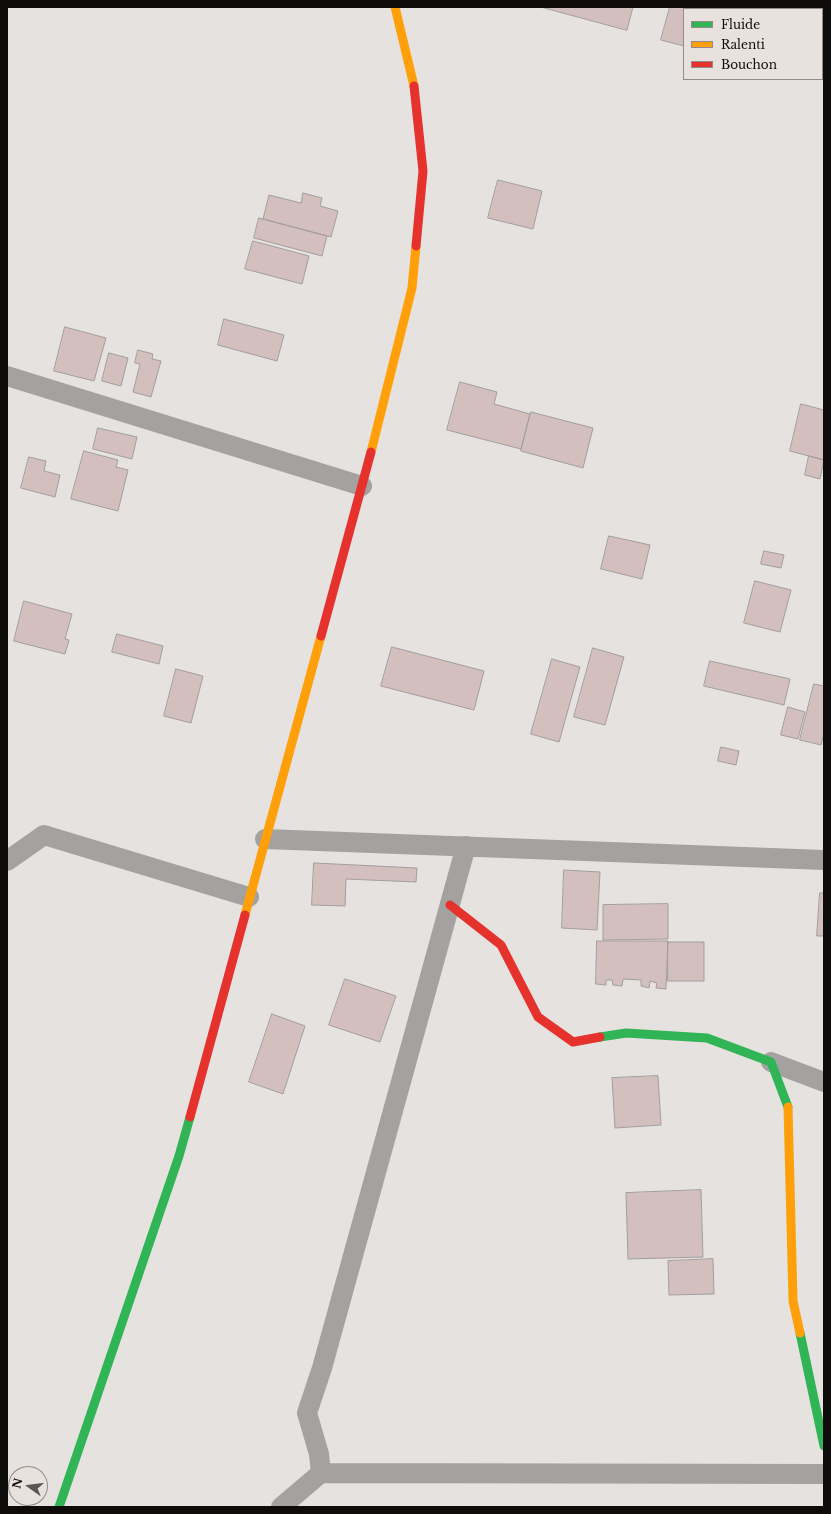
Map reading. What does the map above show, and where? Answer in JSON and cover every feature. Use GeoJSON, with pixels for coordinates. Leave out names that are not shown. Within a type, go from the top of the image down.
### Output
{"type":"FeatureCollection","features":[{"type":"Feature","properties":{"kind":"street"},"geometry":{"type":"LineString","coordinates":[[59,1507],[179,1156],[362,486],[412,288],[423,171],[414,84],[392,8]]}},
{"type":"Feature","properties":{"kind":"street"},"geometry":{"type":"LineString","coordinates":[[7,376],[362,486]]}},
{"type":"Feature","properties":{"kind":"street"},"geometry":{"type":"LineString","coordinates":[[7,861],[44,835],[249,896]]}},
{"type":"Feature","properties":{"kind":"street"},"geometry":{"type":"LineString","coordinates":[[265,839],[824,860]]}},
{"type":"Feature","properties":{"kind":"street"},"geometry":{"type":"LineString","coordinates":[[321,1473],[319,1454],[307,1413],[322,1368],[466,846]]}},
{"type":"Feature","properties":{"kind":"street"},"geometry":{"type":"LineString","coordinates":[[450,905],[501,945],[538,1017],[573,1042],[626,1033],[707,1038],[824,1082]]}},
{"type":"Feature","properties":{"kind":"street"},"geometry":{"type":"LineString","coordinates":[[771,1062],[789,1110],[793,1301],[824,1446]]}},
{"type":"Feature","properties":{"kind":"street"},"geometry":{"type":"LineString","coordinates":[[281,1507],[321,1473],[824,1474]]}},
{"type":"Feature","properties":{"kind":"building"},"geometry":{"type":"Polygon","coordinates":[[[541,7],[633,7],[627,30],[541,7]]]}},
{"type":"Feature","properties":{"kind":"building"},"geometry":{"type":"Polygon","coordinates":[[[670,7],[711,7],[683,8],[683,46],[661,40],[670,7]]]}},
{"type":"Feature","properties":{"kind":"building"},"geometry":{"type":"Polygon","coordinates":[[[498,180],[542,191],[533,229],[488,218],[498,180]]]}},
{"type":"Feature","properties":{"kind":"building"},"geometry":{"type":"Polygon","coordinates":[[[303,193],[322,198],[320,206],[338,211],[331,237],[263,219],[269,195],[301,203],[303,193]]]}},
{"type":"Feature","properties":{"kind":"building"},"geometry":{"type":"Polygon","coordinates":[[[259,218],[327,236],[322,256],[254,238],[259,218]]]}},
{"type":"Feature","properties":{"kind":"building"},"geometry":{"type":"Polygon","coordinates":[[[253,241],[309,256],[302,284],[245,269],[253,241]]]}},
{"type":"Feature","properties":{"kind":"building"},"geometry":{"type":"Polygon","coordinates":[[[224,319],[284,335],[277,361],[218,345],[224,319]]]}},
{"type":"Feature","properties":{"kind":"building"},"geometry":{"type":"Polygon","coordinates":[[[65,327],[106,338],[94,381],[54,371],[65,327]]]}},
{"type":"Feature","properties":{"kind":"building"},"geometry":{"type":"Polygon","coordinates":[[[138,350],[153,354],[152,359],[161,361],[151,397],[133,392],[140,364],[135,363],[138,350]]]}},
{"type":"Feature","properties":{"kind":"building"},"geometry":{"type":"Polygon","coordinates":[[[109,353],[128,358],[121,386],[102,381],[109,353]]]}},
{"type":"Feature","properties":{"kind":"building"},"geometry":{"type":"Polygon","coordinates":[[[460,382],[497,392],[494,404],[530,414],[521,449],[447,430],[460,382]]]}},
{"type":"Feature","properties":{"kind":"building"},"geometry":{"type":"Polygon","coordinates":[[[801,404],[824,410],[824,460],[790,451],[801,404]]]}},
{"type":"Feature","properties":{"kind":"building"},"geometry":{"type":"Polygon","coordinates":[[[531,412],[593,428],[583,468],[521,451],[531,412]]]}},
{"type":"Feature","properties":{"kind":"building"},"geometry":{"type":"Polygon","coordinates":[[[98,428],[137,437],[132,459],[93,449],[98,428]]]}},
{"type":"Feature","properties":{"kind":"building"},"geometry":{"type":"Polygon","coordinates":[[[84,451],[118,460],[116,467],[128,470],[118,511],[71,499],[84,451]]]}},
{"type":"Feature","properties":{"kind":"building"},"geometry":{"type":"Polygon","coordinates":[[[809,456],[824,460],[820,479],[805,475],[809,456]]]}},
{"type":"Feature","properties":{"kind":"building"},"geometry":{"type":"Polygon","coordinates":[[[29,457],[46,461],[44,471],[60,475],[55,497],[21,488],[29,457]]]}},
{"type":"Feature","properties":{"kind":"building"},"geometry":{"type":"Polygon","coordinates":[[[609,536],[650,545],[642,579],[601,569],[609,536]]]}},
{"type":"Feature","properties":{"kind":"building"},"geometry":{"type":"Polygon","coordinates":[[[764,551],[784,555],[781,568],[761,564],[764,551]]]}},
{"type":"Feature","properties":{"kind":"building"},"geometry":{"type":"Polygon","coordinates":[[[755,581],[791,590],[780,632],[744,623],[755,581]]]}},
{"type":"Feature","properties":{"kind":"building"},"geometry":{"type":"Polygon","coordinates":[[[24,601],[72,614],[65,639],[69,640],[65,654],[14,641],[24,601]]]}},
{"type":"Feature","properties":{"kind":"building"},"geometry":{"type":"Polygon","coordinates":[[[117,634],[163,646],[159,664],[112,652],[117,634]]]}},
{"type":"Feature","properties":{"kind":"building"},"geometry":{"type":"Polygon","coordinates":[[[392,647],[484,671],[474,710],[381,686],[392,647]]]}},
{"type":"Feature","properties":{"kind":"building"},"geometry":{"type":"Polygon","coordinates":[[[593,648],[624,657],[605,725],[574,717],[593,648]]]}},
{"type":"Feature","properties":{"kind":"building"},"geometry":{"type":"Polygon","coordinates":[[[552,659],[580,667],[559,742],[531,734],[552,659]]]}},
{"type":"Feature","properties":{"kind":"building"},"geometry":{"type":"Polygon","coordinates":[[[710,661],[790,679],[784,705],[704,686],[710,661]]]}},
{"type":"Feature","properties":{"kind":"building"},"geometry":{"type":"Polygon","coordinates":[[[176,669],[203,676],[191,723],[164,716],[176,669]]]}},
{"type":"Feature","properties":{"kind":"building"},"geometry":{"type":"Polygon","coordinates":[[[814,684],[824,686],[824,734],[821,745],[800,740],[814,684]]]}},
{"type":"Feature","properties":{"kind":"building"},"geometry":{"type":"Polygon","coordinates":[[[788,707],[805,712],[798,739],[781,735],[788,707]]]}},
{"type":"Feature","properties":{"kind":"building"},"geometry":{"type":"Polygon","coordinates":[[[721,747],[739,751],[736,765],[718,761],[721,747]]]}},
{"type":"Feature","properties":{"kind":"building"},"geometry":{"type":"Polygon","coordinates":[[[314,863],[417,868],[416,882],[346,879],[345,906],[312,905],[314,863]]]}},
{"type":"Feature","properties":{"kind":"building"},"geometry":{"type":"Polygon","coordinates":[[[564,870],[600,872],[597,930],[562,928],[564,870]]]}},
{"type":"Feature","properties":{"kind":"building"},"geometry":{"type":"Polygon","coordinates":[[[820,893],[824,893],[824,936],[817,936],[820,893]]]}},
{"type":"Feature","properties":{"kind":"building"},"geometry":{"type":"Polygon","coordinates":[[[668,904],[668,939],[603,940],[603,905],[668,904]]]}},
{"type":"Feature","properties":{"kind":"building"},"geometry":{"type":"Polygon","coordinates":[[[597,941],[668,941],[666,989],[656,988],[657,983],[650,981],[649,988],[641,986],[641,980],[623,979],[622,986],[613,985],[612,980],[606,980],[606,985],[596,984],[597,941]]]}},
{"type":"Feature","properties":{"kind":"building"},"geometry":{"type":"Polygon","coordinates":[[[668,942],[704,942],[704,981],[668,981],[668,942]]]}},
{"type":"Feature","properties":{"kind":"building"},"geometry":{"type":"Polygon","coordinates":[[[345,979],[396,996],[380,1042],[329,1025],[345,979]]]}},
{"type":"Feature","properties":{"kind":"building"},"geometry":{"type":"Polygon","coordinates":[[[272,1014],[305,1026],[283,1094],[249,1082],[272,1014]]]}},
{"type":"Feature","properties":{"kind":"building"},"geometry":{"type":"Polygon","coordinates":[[[658,1076],[661,1125],[615,1128],[612,1078],[658,1076]]]}},
{"type":"Feature","properties":{"kind":"building"},"geometry":{"type":"Polygon","coordinates":[[[701,1190],[703,1257],[628,1259],[626,1193],[701,1190]]]}},
{"type":"Feature","properties":{"kind":"building"},"geometry":{"type":"Polygon","coordinates":[[[713,1259],[714,1294],[669,1295],[668,1261],[713,1259]]]}},
{"type":"Feature","properties":{"kind":"traffic: fast"},"geometry":{"type":"LineString","coordinates":[[600,1037],[626,1033],[707,1038],[771,1062],[788,1107]]}},
{"type":"Feature","properties":{"kind":"traffic: fast"},"geometry":{"type":"LineString","coordinates":[[59,1507],[179,1156],[190,1117]]}},
{"type":"Feature","properties":{"kind":"traffic: fast"},"geometry":{"type":"LineString","coordinates":[[800,1333],[824,1446]]}},
{"type":"Feature","properties":{"kind":"traffic: slow"},"geometry":{"type":"LineString","coordinates":[[395,7],[414,86]]}},
{"type":"Feature","properties":{"kind":"traffic: slow"},"geometry":{"type":"LineString","coordinates":[[371,452],[412,288],[416,246]]}},
{"type":"Feature","properties":{"kind":"traffic: slow"},"geometry":{"type":"LineString","coordinates":[[245,915],[321,636]]}},
{"type":"Feature","properties":{"kind":"traffic: slow"},"geometry":{"type":"LineString","coordinates":[[788,1107],[793,1301],[800,1333]]}},
{"type":"Feature","properties":{"kind":"traffic: jam"},"geometry":{"type":"LineString","coordinates":[[414,86],[423,171],[416,246]]}},
{"type":"Feature","properties":{"kind":"traffic: jam"},"geometry":{"type":"LineString","coordinates":[[321,636],[371,452]]}},
{"type":"Feature","properties":{"kind":"traffic: jam"},"geometry":{"type":"LineString","coordinates":[[450,905],[501,945],[538,1017],[573,1042],[600,1037]]}},
{"type":"Feature","properties":{"kind":"traffic: jam"},"geometry":{"type":"LineString","coordinates":[[190,1117],[245,915]]}}]}
